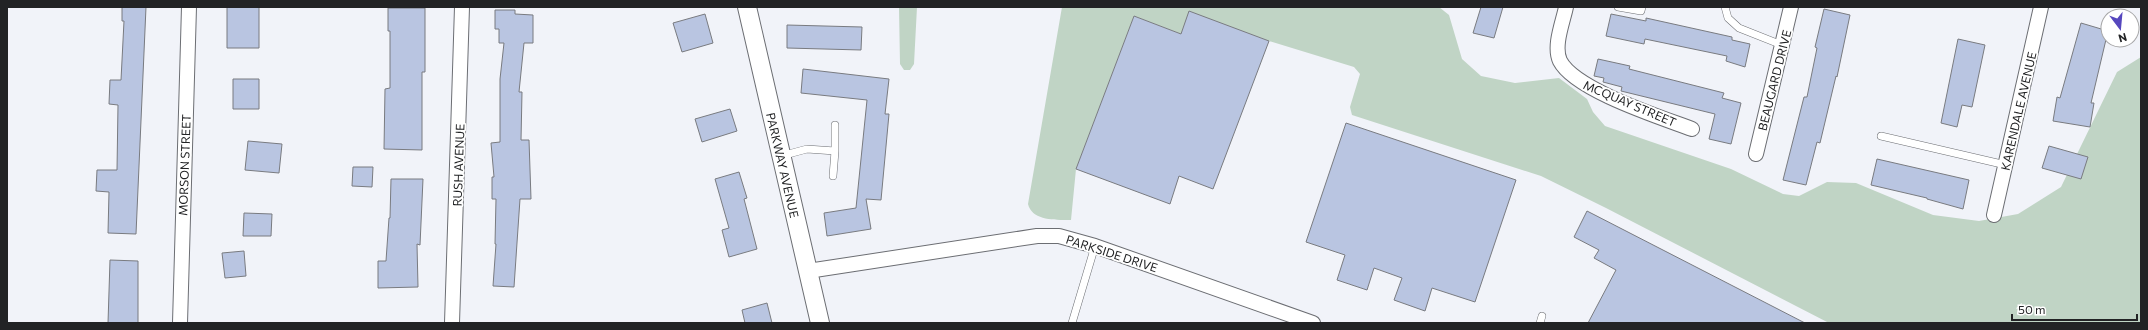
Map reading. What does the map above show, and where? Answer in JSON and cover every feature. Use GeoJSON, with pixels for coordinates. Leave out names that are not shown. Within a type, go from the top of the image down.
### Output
{"type":"FeatureCollection","features":[{"type":"Feature","properties":{"kind":"street","name":"MORSON STREET"},"geometry":{"type":"LineString","coordinates":[[180,323],[189,7]]}},
{"type":"Feature","properties":{"kind":"street","name":"RUSH AVENUE"},"geometry":{"type":"LineString","coordinates":[[452,323],[462,7]]}},
{"type":"Feature","properties":{"kind":"street","name":"PARKWAY AVENUE"},"geometry":{"type":"LineString","coordinates":[[747,7],[820,323]]}},
{"type":"Feature","properties":{"kind":"street","name":"MCQUAY STREET"},"geometry":{"type":"LineString","coordinates":[[1566,7],[1558,46],[1560,60],[1572,76],[1588,87],[1692,129]]}},
{"type":"Feature","properties":{"kind":"street","name":"BEAUGARD DRIVE"},"geometry":{"type":"LineString","coordinates":[[1756,154],[1791,7]]}},
{"type":"Feature","properties":{"kind":"street","name":"KARENDALE AVENUE"},"geometry":{"type":"LineString","coordinates":[[1994,215],[2041,7]]}},
{"type":"Feature","properties":{"kind":"street","name":"PARKSIDE DRIVE"},"geometry":{"type":"LineString","coordinates":[[808,271],[1037,236],[1059,236],[1095,246],[1313,323]]}},
{"type":"Feature","properties":{"kind":"lane"},"geometry":{"type":"LineString","coordinates":[[1618,7],[1641,12],[1642,7]]}},
{"type":"Feature","properties":{"kind":"lane"},"geometry":{"type":"LineString","coordinates":[[1725,7],[1728,18],[1739,28],[1782,45]]}},
{"type":"Feature","properties":{"kind":"lane"},"geometry":{"type":"LineString","coordinates":[[833,176],[835,125]]}},
{"type":"Feature","properties":{"kind":"lane"},"geometry":{"type":"LineString","coordinates":[[1881,136],[2006,165]]}},
{"type":"Feature","properties":{"kind":"lane"},"geometry":{"type":"LineString","coordinates":[[781,156],[807,149],[835,151]]}},
{"type":"Feature","properties":{"kind":"lane"},"geometry":{"type":"LineString","coordinates":[[1072,323],[1095,246]]}},
{"type":"Feature","properties":{"kind":"green space"},"geometry":{"type":"Polygon","coordinates":[[[899,7],[917,7],[914,64],[910,70],[904,70],[900,64],[899,7]]]}},
{"type":"Feature","properties":{"kind":"green space"},"geometry":{"type":"Polygon","coordinates":[[[1062,7],[1439,7],[1449,15],[1462,59],[1481,76],[1515,83],[1559,78],[1587,99],[1593,112],[1605,126],[1731,169],[1783,194],[1799,196],[1827,182],[1856,183],[1933,215],[1979,221],[2018,214],[2061,187],[2117,72],[2141,57],[2141,323],[1829,323],[1541,176],[1352,115],[1350,107],[1360,74],[1354,67],[1269,41],[1189,12],[1181,34],[1134,16],[1076,169],[1071,220],[1039,217],[1030,210],[1028,204],[1062,7]]]}},
{"type":"Feature","properties":{"kind":"building"},"geometry":{"type":"Polygon","coordinates":[[[122,7],[146,7],[136,234],[108,233],[109,192],[96,191],[97,170],[117,170],[118,105],[109,104],[110,80],[121,80],[124,21],[122,21],[122,7]]]}},
{"type":"Feature","properties":{"kind":"building"},"geometry":{"type":"Polygon","coordinates":[[[227,7],[259,7],[259,48],[227,48],[227,7]]]}},
{"type":"Feature","properties":{"kind":"building"},"geometry":{"type":"Polygon","coordinates":[[[1481,7],[1503,7],[1494,38],[1473,33],[1481,7]]]}},
{"type":"Feature","properties":{"kind":"building"},"geometry":{"type":"Polygon","coordinates":[[[388,8],[425,8],[425,72],[422,72],[422,150],[384,149],[385,89],[390,88],[390,31],[388,31],[388,8]]]}},
{"type":"Feature","properties":{"kind":"building"},"geometry":{"type":"Polygon","coordinates":[[[1824,9],[1850,15],[1837,77],[1836,76],[1820,143],[1817,142],[1806,185],[1783,180],[1804,97],[1807,97],[1817,48],[1815,47],[1824,9]]]}},
{"type":"Feature","properties":{"kind":"building"},"geometry":{"type":"Polygon","coordinates":[[[495,10],[515,10],[515,14],[533,15],[533,43],[524,43],[519,92],[522,92],[521,140],[529,140],[531,199],[520,199],[514,287],[493,286],[496,244],[496,199],[492,199],[492,177],[494,177],[491,143],[500,142],[500,79],[504,43],[499,43],[499,29],[495,29],[495,10]]]}},
{"type":"Feature","properties":{"kind":"building"},"geometry":{"type":"Polygon","coordinates":[[[1189,11],[1269,41],[1213,189],[1179,176],[1170,204],[1076,169],[1134,16],[1181,34],[1189,11]]]}},
{"type":"Feature","properties":{"kind":"building"},"geometry":{"type":"Polygon","coordinates":[[[705,14],[713,43],[682,52],[673,23],[705,14]]]}},
{"type":"Feature","properties":{"kind":"building"},"geometry":{"type":"Polygon","coordinates":[[[1611,14],[1646,21],[1646,18],[1732,37],[1732,40],[1750,44],[1745,67],[1726,61],[1727,56],[1645,39],[1644,44],[1606,36],[1611,14]]]}},
{"type":"Feature","properties":{"kind":"building"},"geometry":{"type":"Polygon","coordinates":[[[2081,23],[2100,29],[2100,48],[2104,48],[2091,103],[2094,103],[2090,127],[2053,121],[2057,97],[2060,98],[2081,23]]]}},
{"type":"Feature","properties":{"kind":"building"},"geometry":{"type":"Polygon","coordinates":[[[787,25],[862,27],[861,50],[787,48],[787,25]]]}},
{"type":"Feature","properties":{"kind":"building"},"geometry":{"type":"Polygon","coordinates":[[[1958,39],[1985,45],[1972,107],[1962,105],[1957,127],[1941,123],[1958,39]]]}},
{"type":"Feature","properties":{"kind":"building"},"geometry":{"type":"Polygon","coordinates":[[[1598,59],[1630,66],[1629,69],[1724,93],[1722,98],[1741,103],[1731,144],[1709,139],[1715,114],[1621,91],[1622,87],[1603,82],[1604,78],[1594,76],[1598,59]]]}},
{"type":"Feature","properties":{"kind":"building"},"geometry":{"type":"Polygon","coordinates":[[[803,69],[889,79],[885,114],[889,114],[881,200],[866,199],[871,229],[827,236],[824,213],[856,208],[867,100],[801,93],[803,69]]]}},
{"type":"Feature","properties":{"kind":"building"},"geometry":{"type":"Polygon","coordinates":[[[233,79],[259,79],[259,109],[233,109],[233,79]]]}},
{"type":"Feature","properties":{"kind":"building"},"geometry":{"type":"Polygon","coordinates":[[[730,109],[737,131],[702,142],[695,119],[730,109]]]}},
{"type":"Feature","properties":{"kind":"building"},"geometry":{"type":"Polygon","coordinates":[[[1346,123],[1516,180],[1475,302],[1432,288],[1425,311],[1394,300],[1402,278],[1374,268],[1367,290],[1337,280],[1345,255],[1306,242],[1346,123]]]}},
{"type":"Feature","properties":{"kind":"building"},"geometry":{"type":"Polygon","coordinates":[[[248,141],[282,144],[279,173],[245,170],[248,141]]]}},
{"type":"Feature","properties":{"kind":"building"},"geometry":{"type":"Polygon","coordinates":[[[2049,146],[2088,157],[2081,179],[2042,168],[2049,146]]]}},
{"type":"Feature","properties":{"kind":"building"},"geometry":{"type":"Polygon","coordinates":[[[1877,159],[1969,180],[1963,209],[1927,198],[1871,185],[1877,159]]]}},
{"type":"Feature","properties":{"kind":"building"},"geometry":{"type":"Polygon","coordinates":[[[353,167],[373,167],[372,187],[352,186],[353,167]]]}},
{"type":"Feature","properties":{"kind":"building"},"geometry":{"type":"Polygon","coordinates":[[[739,172],[747,198],[744,199],[757,249],[729,257],[722,230],[729,228],[715,179],[739,172]]]}},
{"type":"Feature","properties":{"kind":"building"},"geometry":{"type":"Polygon","coordinates":[[[391,179],[423,179],[420,245],[417,244],[418,287],[378,288],[378,261],[386,261],[390,218],[391,179]]]}},
{"type":"Feature","properties":{"kind":"building"},"geometry":{"type":"Polygon","coordinates":[[[1587,211],[1805,323],[1588,323],[1616,270],[1594,258],[1599,250],[1574,237],[1587,211]]]}},
{"type":"Feature","properties":{"kind":"building"},"geometry":{"type":"Polygon","coordinates":[[[244,213],[272,214],[271,236],[243,236],[244,213]]]}},
{"type":"Feature","properties":{"kind":"building"},"geometry":{"type":"Polygon","coordinates":[[[244,251],[246,276],[225,278],[222,253],[244,251]]]}},
{"type":"Feature","properties":{"kind":"building"},"geometry":{"type":"Polygon","coordinates":[[[110,260],[138,261],[138,323],[108,323],[110,260]]]}},
{"type":"Feature","properties":{"kind":"building"},"geometry":{"type":"Polygon","coordinates":[[[767,303],[772,323],[745,323],[742,310],[767,303]]]}}]}
